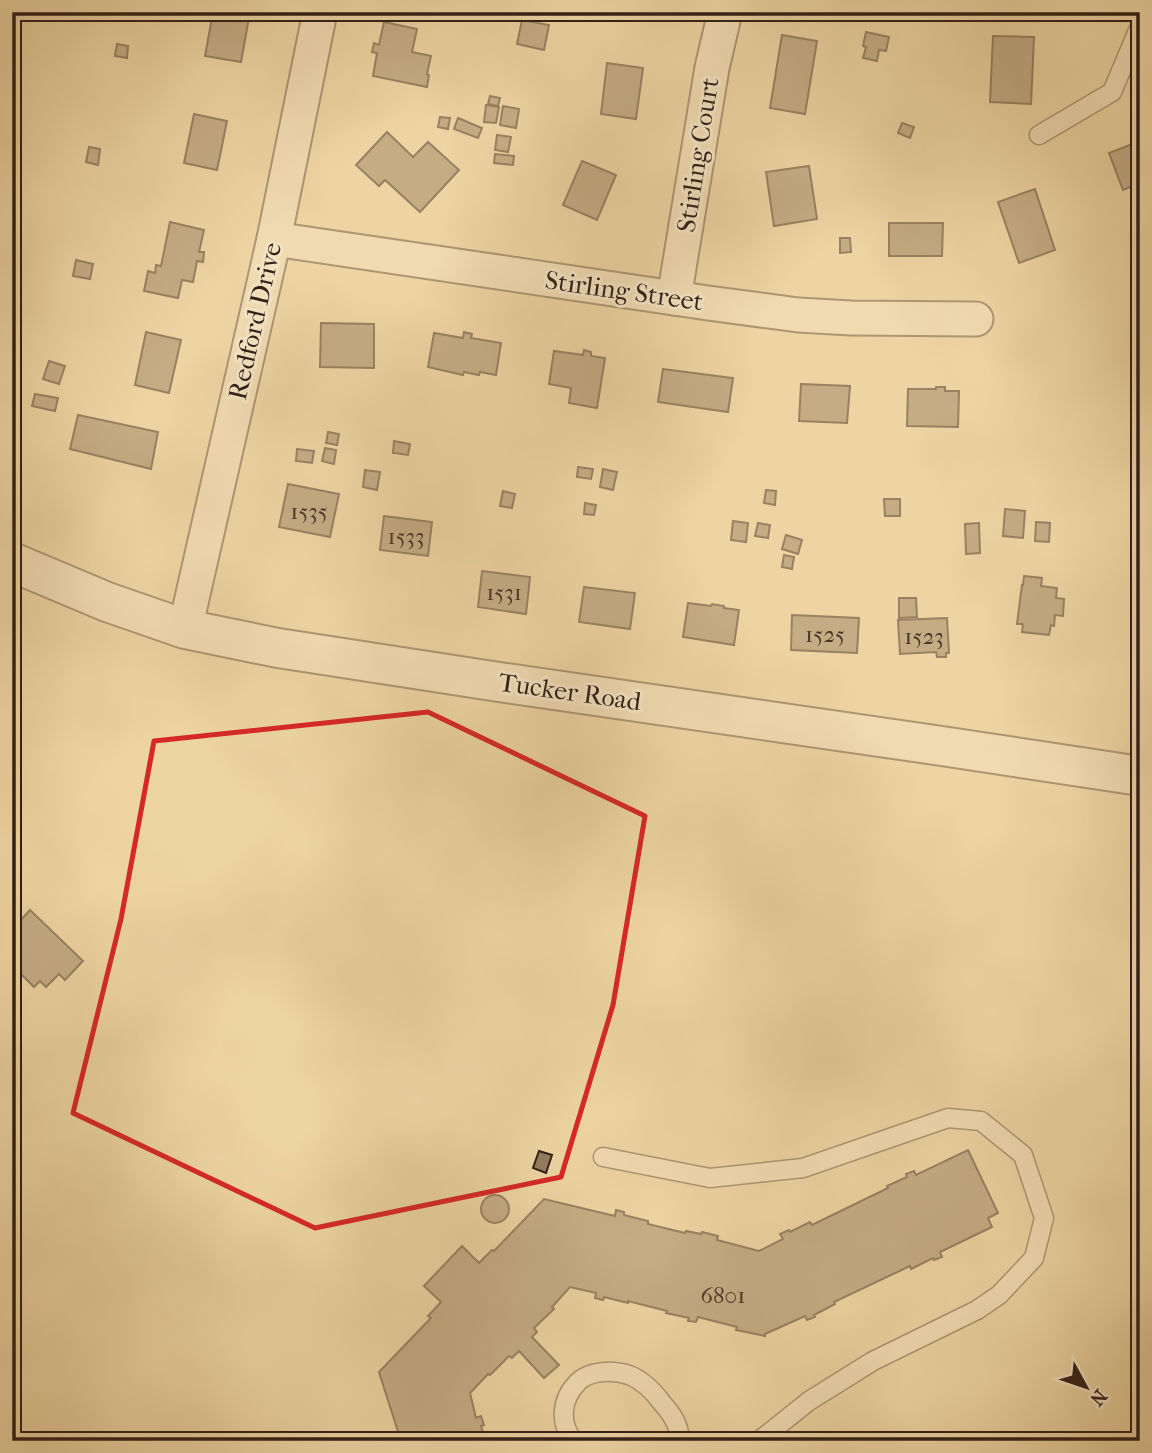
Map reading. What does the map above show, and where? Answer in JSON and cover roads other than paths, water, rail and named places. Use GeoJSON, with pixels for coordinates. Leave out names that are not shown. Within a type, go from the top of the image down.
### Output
{"type":"FeatureCollection","features":[{"type":"Feature","properties":{"kind":"street","name":"Redford Drive"},"geometry":{"type":"LineString","coordinates":[[185,629],[274,239],[320,12]]}},
{"type":"Feature","properties":{"kind":"street","name":"Stirling Court"},"geometry":{"type":"LineString","coordinates":[[674,298],[712,68],[724,12]]}},
{"type":"Feature","properties":{"kind":"street","name":"Stirling Street"},"geometry":{"type":"LineString","coordinates":[[274,239],[822,317],[976,319]]}},
{"type":"Feature","properties":{"kind":"street","name":"Tucker Road"},"geometry":{"type":"LineString","coordinates":[[12,562],[107,602],[185,629],[278,648],[1140,776]]}},
{"type":"Feature","properties":{"kind":"lane"},"geometry":{"type":"LineString","coordinates":[[1038,135],[1112,92],[1140,26]]}},
{"type":"Feature","properties":{"kind":"lane"},"geometry":{"type":"LineString","coordinates":[[603,1157],[710,1178],[803,1168],[948,1118],[981,1121],[1023,1155],[1044,1218],[1034,1258],[999,1295],[976,1310],[873,1361],[809,1401],[759,1441]]}},
{"type":"Feature","properties":{"kind":"lane"},"geometry":{"type":"LineString","coordinates":[[573,1441],[563,1423],[563,1408],[569,1394],[579,1381],[592,1375],[610,1372],[631,1376],[653,1391],[672,1414],[680,1433],[679,1441]]}}]}
